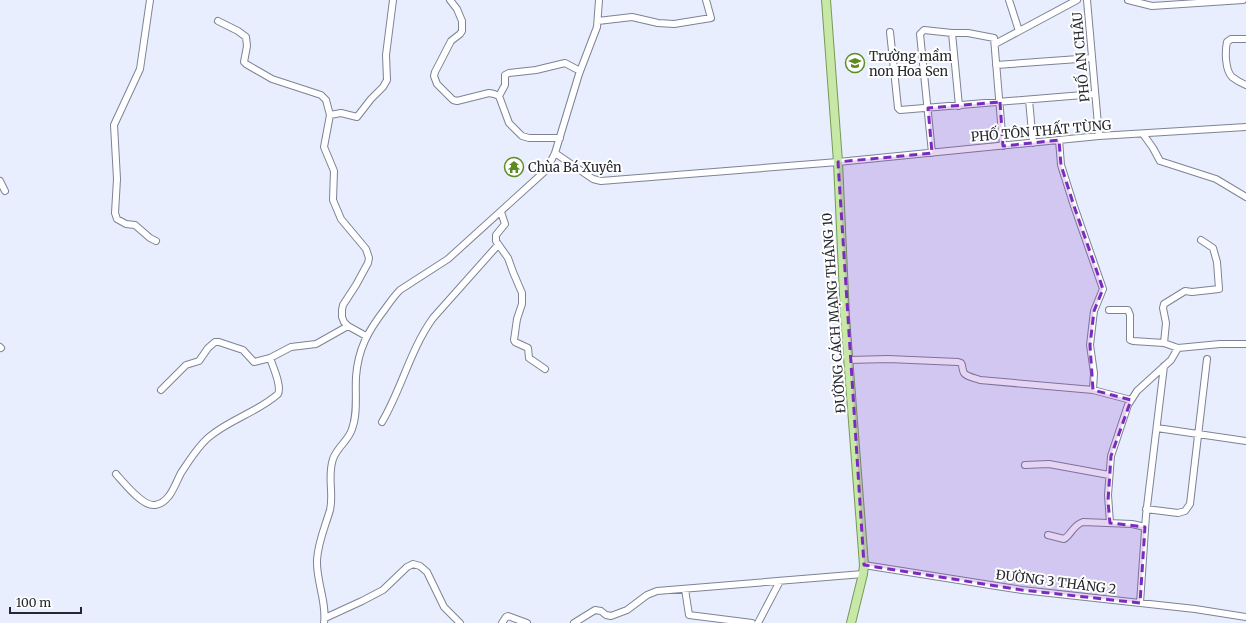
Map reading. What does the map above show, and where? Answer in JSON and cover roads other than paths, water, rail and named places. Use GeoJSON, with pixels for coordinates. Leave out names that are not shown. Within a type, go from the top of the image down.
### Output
{"type":"FeatureCollection","features":[{"type":"Feature","properties":{"kind":"main road","name":"ĐƯỜNG CÁCH MẠNG THÁNG 10"},"geometry":{"type":"LineString","coordinates":[[826,0],[838,162],[848,360],[864,570],[850,623]]}},
{"type":"Feature","properties":{"kind":"street"},"geometry":{"type":"LineString","coordinates":[[150,0],[140,69],[114,125],[117,179],[115,213],[117,219],[126,224],[135,225],[143,230],[150,238],[156,241]]}},
{"type":"Feature","properties":{"kind":"street"},"geometry":{"type":"LineString","coordinates":[[330,115],[341,113],[357,117],[371,99],[386,84],[386,55],[393,0]]}},
{"type":"Feature","properties":{"kind":"street"},"geometry":{"type":"LineString","coordinates":[[450,0],[457,9],[462,21],[462,31],[451,41],[435,72],[435,81],[457,101],[489,94],[499,96]]}},
{"type":"Feature","properties":{"kind":"street"},"geometry":{"type":"LineString","coordinates":[[460,623],[444,607],[427,572],[420,566],[413,564],[407,567],[383,590],[324,621],[317,573],[318,551],[330,510],[330,480],[334,458],[338,450],[351,434],[353,427],[355,417],[356,376],[359,357],[366,336],[372,325],[397,293],[448,259],[544,172],[549,165],[560,138],[580,70],[590,49],[597,27],[599,0]]}},
{"type":"Feature","properties":{"kind":"street"},"geometry":{"type":"LineString","coordinates":[[598,21],[632,17],[658,23],[674,24],[711,18],[706,0]]}},
{"type":"Feature","properties":{"kind":"street"},"geometry":{"type":"LineString","coordinates":[[1009,0],[1020,31]]}},
{"type":"Feature","properties":{"kind":"street"},"geometry":{"type":"LineString","coordinates":[[995,44],[1077,0]]}},
{"type":"Feature","properties":{"kind":"street","name":"PHỐ AN CHÂU"},"geometry":{"type":"LineString","coordinates":[[1087,0],[1099,136]]}},
{"type":"Feature","properties":{"kind":"street"},"geometry":{"type":"LineString","coordinates":[[1128,0],[1152,3],[1243,0]]}},
{"type":"Feature","properties":{"kind":"street"},"geometry":{"type":"LineString","coordinates":[[218,21],[246,37],[248,46],[245,63],[272,79],[321,95],[326,100],[330,115],[324,147],[334,171],[333,200],[341,219],[366,249],[369,258],[368,263],[343,305],[342,310],[344,322],[348,326],[366,336]]}},
{"type":"Feature","properties":{"kind":"street"},"geometry":{"type":"LineString","coordinates":[[932,153],[920,32],[924,30],[952,34],[968,33],[994,38],[1003,146]]}},
{"type":"Feature","properties":{"kind":"street"},"geometry":{"type":"LineString","coordinates":[[890,32],[898,108],[903,110],[1095,94]]}},
{"type":"Feature","properties":{"kind":"street"},"geometry":{"type":"LineString","coordinates":[[952,34],[959,106]]}},
{"type":"Feature","properties":{"kind":"street"},"geometry":{"type":"LineString","coordinates":[[1246,39],[1231,39],[1227,42],[1226,46],[1229,73],[1234,78],[1246,85]]}},
{"type":"Feature","properties":{"kind":"street"},"geometry":{"type":"LineString","coordinates":[[996,66],[1092,58]]}},
{"type":"Feature","properties":{"kind":"street"},"geometry":{"type":"LineString","coordinates":[[560,138],[529,138],[522,136],[509,123],[499,96],[505,85],[505,75],[566,63],[580,70]]}},
{"type":"Feature","properties":{"kind":"street"},"geometry":{"type":"LineString","coordinates":[[1029,100],[1033,143]]}},
{"type":"Feature","properties":{"kind":"street","name":"PHỐ TÔN THẤT TÙNG"},"geometry":{"type":"LineString","coordinates":[[555,153],[593,179],[600,181],[838,162],[1099,136],[1246,127]]}},
{"type":"Feature","properties":{"kind":"street"},"geometry":{"type":"LineString","coordinates":[[1143,134],[1160,161],[1216,179],[1246,197]]}},
{"type":"Feature","properties":{"kind":"street"},"geometry":{"type":"LineString","coordinates":[[1059,140],[1061,165],[1103,289],[1094,311],[1090,345],[1094,373],[1093,390]]}},
{"type":"Feature","properties":{"kind":"street"},"geometry":{"type":"LineString","coordinates":[[0,181],[5,191]]}},
{"type":"Feature","properties":{"kind":"street"},"geometry":{"type":"LineString","coordinates":[[501,212],[505,224],[496,238],[498,245],[508,258],[522,293],[522,304],[517,319],[514,341],[528,348],[529,358],[545,369]]}},
{"type":"Feature","properties":{"kind":"street"},"geometry":{"type":"LineString","coordinates":[[1164,343],[1166,323],[1163,308],[1166,302],[1185,290],[1192,292],[1219,289],[1217,262],[1213,248],[1201,240]]}},
{"type":"Feature","properties":{"kind":"street"},"geometry":{"type":"LineString","coordinates":[[382,422],[390,408],[413,354],[427,327],[433,318],[498,245]]}},
{"type":"Feature","properties":{"kind":"street"},"geometry":{"type":"LineString","coordinates":[[1109,310],[1128,310],[1130,315],[1131,341],[1164,343],[1178,348],[1220,344],[1246,344]]}},
{"type":"Feature","properties":{"kind":"street"},"geometry":{"type":"LineString","coordinates":[[161,390],[186,365],[199,361],[208,348],[215,342],[243,350],[254,362],[270,358],[291,347],[316,344],[348,326]]}},
{"type":"Feature","properties":{"kind":"street"},"geometry":{"type":"LineString","coordinates":[[1110,523],[1108,501],[1111,456],[1131,400],[1137,391],[1174,356],[1178,348]]}},
{"type":"Feature","properties":{"kind":"street"},"geometry":{"type":"LineString","coordinates":[[116,474],[144,503],[153,505],[159,504],[165,500],[187,464],[204,441],[220,429],[261,407],[280,392],[270,358]]}},
{"type":"Feature","properties":{"kind":"street"},"geometry":{"type":"LineString","coordinates":[[848,360],[888,359],[958,362],[963,365],[963,371],[965,374],[980,380],[1093,390],[1131,400]]}},
{"type":"Feature","properties":{"kind":"street"},"geometry":{"type":"LineString","coordinates":[[1146,510],[1178,513],[1185,511],[1190,504],[1207,359]]}},
{"type":"Feature","properties":{"kind":"street"},"geometry":{"type":"LineString","coordinates":[[1140,603],[1146,510],[1164,366]]}},
{"type":"Feature","properties":{"kind":"street"},"geometry":{"type":"LineString","coordinates":[[1157,428],[1246,441]]}},
{"type":"Feature","properties":{"kind":"street"},"geometry":{"type":"LineString","coordinates":[[1025,465],[1049,464],[1109,475]]}},
{"type":"Feature","properties":{"kind":"street"},"geometry":{"type":"LineString","coordinates":[[1048,535],[1064,539],[1080,523],[1132,524],[1145,527]]}},
{"type":"Feature","properties":{"kind":"street","name":"ĐƯỜNG 3 THÁNG 2"},"geometry":{"type":"LineString","coordinates":[[574,623],[595,610],[611,616],[627,610],[652,593],[780,581],[864,570],[1246,617]]}},
{"type":"Feature","properties":{"kind":"street"},"geometry":{"type":"LineString","coordinates":[[758,623],[780,581]]}},
{"type":"Feature","properties":{"kind":"street"},"geometry":{"type":"LineString","coordinates":[[685,589],[689,615],[716,621],[752,623]]}},
{"type":"Feature","properties":{"kind":"street"},"geometry":{"type":"LineString","coordinates":[[502,623],[508,616],[526,623]]}},
{"type":"Feature","properties":{"kind":"place","name":"Trường mầm non Hoa Sen"},"geometry":{"type":"Point","coordinates":[855,63]}},
{"type":"Feature","properties":{"kind":"place","name":"Chùa Bá Xuyên"},"geometry":{"type":"Point","coordinates":[514,167]}}]}
